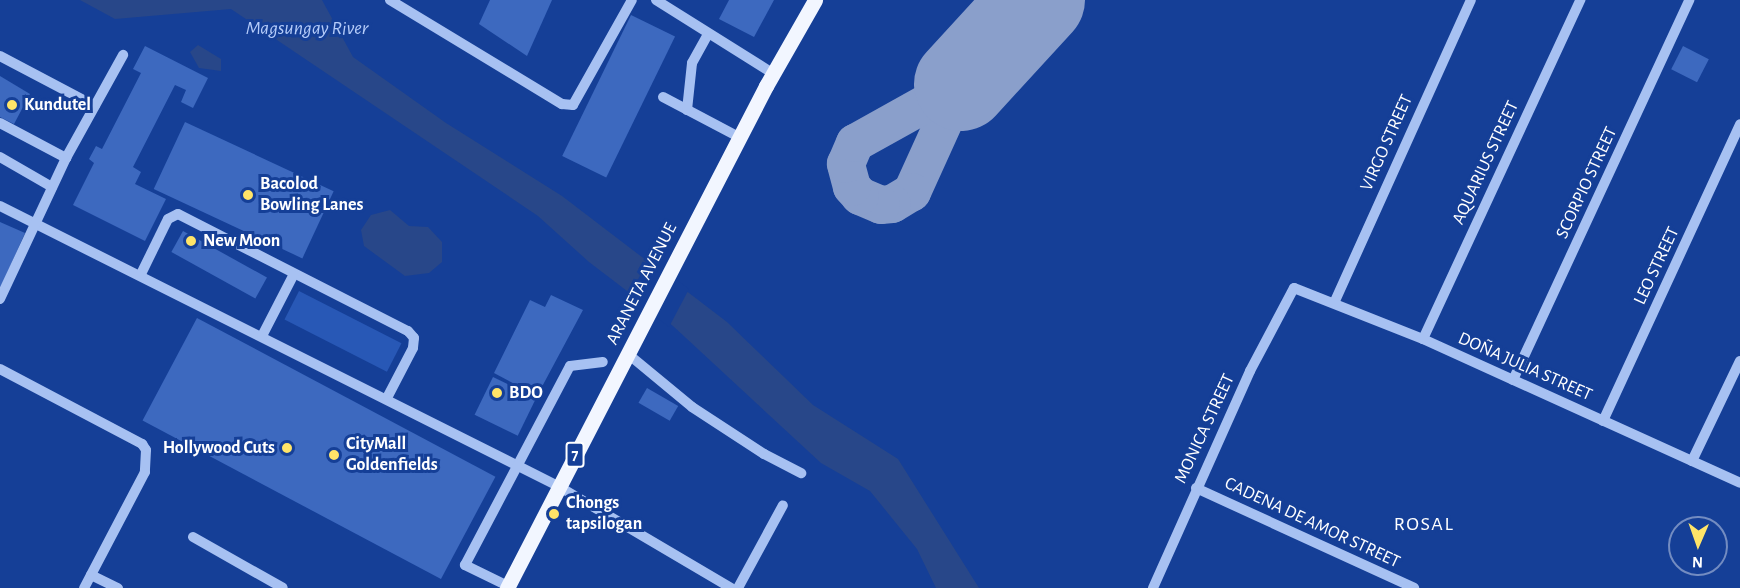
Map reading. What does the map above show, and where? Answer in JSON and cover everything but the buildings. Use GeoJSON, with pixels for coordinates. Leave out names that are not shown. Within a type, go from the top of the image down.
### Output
{"type":"FeatureCollection","features":[{"type":"Feature","properties":{"kind":"main road","name":"ARANETA AVENUE"},"geometry":{"type":"LineString","coordinates":[[508,587],[739,137],[814,0]]}},
{"type":"Feature","properties":{"kind":"street"},"geometry":{"type":"LineString","coordinates":[[390,0],[562,104],[573,105],[632,0]]}},
{"type":"Feature","properties":{"kind":"street"},"geometry":{"type":"LineString","coordinates":[[656,0],[774,74]]}},
{"type":"Feature","properties":{"kind":"street","name":"VIRGO STREET"},"geometry":{"type":"LineString","coordinates":[[1335,301],[1471,0]]}},
{"type":"Feature","properties":{"kind":"street","name":"AQUARIUS STREET"},"geometry":{"type":"LineString","coordinates":[[1423,339],[1580,0]]}},
{"type":"Feature","properties":{"kind":"street","name":"SCORPIO STREET"},"geometry":{"type":"LineString","coordinates":[[1514,380],[1689,0]]}},
{"type":"Feature","properties":{"kind":"street"},"geometry":{"type":"LineString","coordinates":[[687,110],[692,63],[708,34]]}},
{"type":"Feature","properties":{"kind":"street"},"geometry":{"type":"LineString","coordinates":[[0,299],[66,158],[123,55]]}},
{"type":"Feature","properties":{"kind":"street"},"geometry":{"type":"LineString","coordinates":[[0,56],[95,106]]}},
{"type":"Feature","properties":{"kind":"street"},"geometry":{"type":"LineString","coordinates":[[663,97],[739,137]]}},
{"type":"Feature","properties":{"kind":"street"},"geometry":{"type":"LineString","coordinates":[[0,123],[66,158]]}},
{"type":"Feature","properties":{"kind":"street","name":"LEO STREET"},"geometry":{"type":"LineString","coordinates":[[1603,421],[1740,124]]}},
{"type":"Feature","properties":{"kind":"street"},"geometry":{"type":"LineString","coordinates":[[0,157],[52,187]]}},
{"type":"Feature","properties":{"kind":"street"},"geometry":{"type":"LineString","coordinates":[[0,206],[37,222],[518,465],[558,486],[731,588]]}},
{"type":"Feature","properties":{"kind":"street"},"geometry":{"type":"LineString","coordinates":[[141,274],[168,219],[178,214],[293,276],[408,331],[414,338],[387,398]]}},
{"type":"Feature","properties":{"kind":"street"},"geometry":{"type":"LineString","coordinates":[[262,336],[293,276]]}},
{"type":"Feature","properties":{"kind":"street","name":"DOÑA JULIA STREET"},"geometry":{"type":"LineString","coordinates":[[1294,288],[1335,301],[1423,339],[1740,483]]}},
{"type":"Feature","properties":{"kind":"street","name":"MONICA STREET"},"geometry":{"type":"LineString","coordinates":[[1153,588],[1196,488],[1294,288]]}},
{"type":"Feature","properties":{"kind":"street"},"geometry":{"type":"LineString","coordinates":[[628,354],[692,407],[764,454],[801,473]]}},
{"type":"Feature","properties":{"kind":"street"},"geometry":{"type":"LineString","coordinates":[[1692,461],[1740,361]]}},
{"type":"Feature","properties":{"kind":"street"},"geometry":{"type":"LineString","coordinates":[[508,587],[465,565],[570,366],[603,362]]}},
{"type":"Feature","properties":{"kind":"street"},"geometry":{"type":"LineString","coordinates":[[0,369],[142,444],[146,450],[145,472],[84,588]]}},
{"type":"Feature","properties":{"kind":"street","name":"CADENA DE AMOR STREET"},"geometry":{"type":"LineString","coordinates":[[1196,488],[1414,588]]}},
{"type":"Feature","properties":{"kind":"street"},"geometry":{"type":"LineString","coordinates":[[738,588],[783,505]]}},
{"type":"Feature","properties":{"kind":"street"},"geometry":{"type":"LineString","coordinates":[[193,537],[283,588]]}},
{"type":"Feature","properties":{"kind":"street"},"geometry":{"type":"LineString","coordinates":[[91,575],[118,588]]}},
{"type":"Feature","properties":{"kind":"shaded area"},"geometry":{"type":"Polygon","coordinates":[[[299,291],[401,343],[387,372],[284,320],[299,291]]]}},
{"type":"Feature","properties":{"kind":"water","name":"Magsungay River"},"geometry":{"type":"Polygon","coordinates":[[[80,0],[322,0],[353,57],[446,123],[562,196],[727,322],[813,405],[898,459],[979,588],[936,588],[917,549],[870,491],[821,463],[673,326],[589,262],[538,216],[231,9],[115,19],[80,0]]]}},
{"type":"Feature","properties":{"kind":"water"},"geometry":{"type":"Polygon","coordinates":[[[198,45],[221,59],[221,71],[199,68],[190,52],[198,45]]]}},
{"type":"Feature","properties":{"kind":"water"},"geometry":{"type":"Polygon","coordinates":[[[390,210],[409,226],[428,227],[442,242],[442,262],[429,273],[405,276],[364,246],[361,230],[371,215],[390,210]]]}},
{"type":"Feature","properties":{"kind":"pier"},"geometry":{"type":"Polygon","coordinates":[[[649,259],[689,289],[669,327],[629,296],[649,259]]]}},
{"type":"Feature","properties":{"kind":"taxiway"},"geometry":{"type":"LineString","coordinates":[[961,84],[912,192],[892,204],[881,205],[860,196],[852,187],[846,164],[855,143],[961,84]]}},
{"type":"Feature","properties":{"kind":"runway"},"geometry":{"type":"LineString","coordinates":[[961,84],[1038,0]]}},
{"type":"Feature","properties":{"kind":"place","name":"Kundutel"},"geometry":{"type":"Point","coordinates":[12,105]}},
{"type":"Feature","properties":{"kind":"place","name":"Bacolod Bowling Lanes"},"geometry":{"type":"Point","coordinates":[248,195]}},
{"type":"Feature","properties":{"kind":"place","name":"New Moon"},"geometry":{"type":"Point","coordinates":[191,241]}},
{"type":"Feature","properties":{"kind":"place","name":"BDO"},"geometry":{"type":"Point","coordinates":[497,393]}},
{"type":"Feature","properties":{"kind":"place","name":"Hollywood Cuts"},"geometry":{"type":"Point","coordinates":[287,448]}},
{"type":"Feature","properties":{"kind":"place","name":"CityMall Goldenfields"},"geometry":{"type":"Point","coordinates":[334,455]}},
{"type":"Feature","properties":{"kind":"place","name":"Chongs tapsilogan"},"geometry":{"type":"Point","coordinates":[554,514]}},
{"type":"Feature","properties":{"kind":"district","name":"ROSAL"},"geometry":{"type":"Point","coordinates":[1424,524]}}]}
